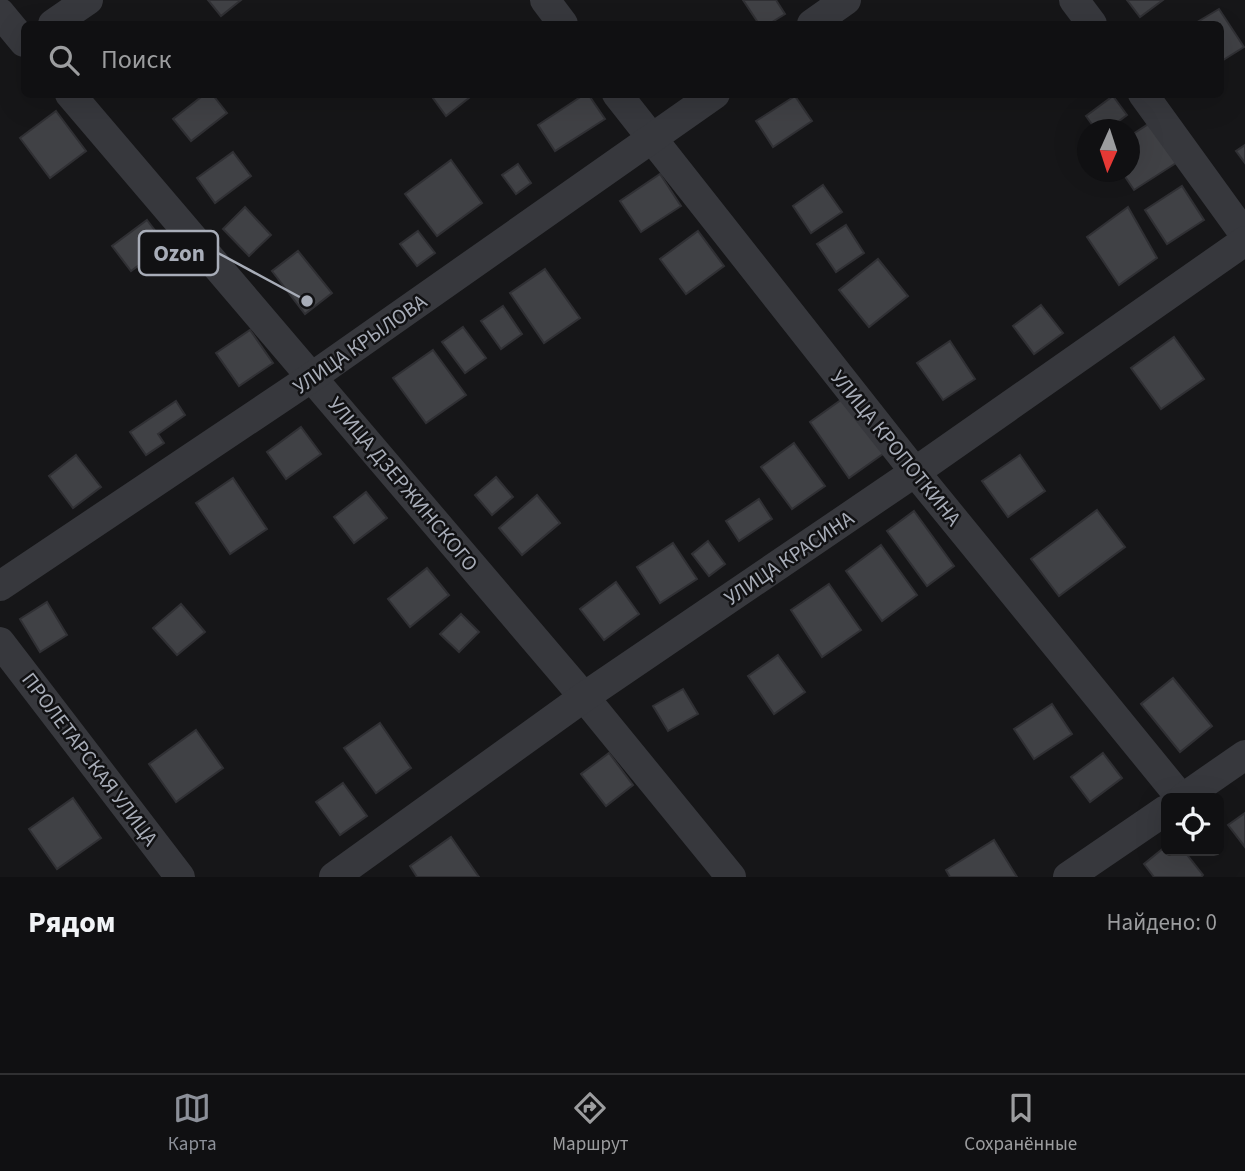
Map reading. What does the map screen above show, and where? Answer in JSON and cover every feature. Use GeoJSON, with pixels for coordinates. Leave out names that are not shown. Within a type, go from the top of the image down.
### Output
{"type":"FeatureCollection","features":[{"type":"Feature","properties":{"kind":"street"},"geometry":{"type":"LineString","coordinates":[[57,21],[88,0]]}},
{"type":"Feature","properties":{"kind":"street"},"geometry":{"type":"LineString","coordinates":[[545,0],[562,21]]}},
{"type":"Feature","properties":{"kind":"street"},"geometry":{"type":"LineString","coordinates":[[816,21],[846,0]]}},
{"type":"Feature","properties":{"kind":"street"},"geometry":{"type":"LineString","coordinates":[[1074,0],[1090,21]]}},
{"type":"Feature","properties":{"kind":"street"},"geometry":{"type":"LineString","coordinates":[[0,13],[21,38]]}},
{"type":"Feature","properties":{"kind":"street","name":"УЛИЦА ДЗЕРЖИНСКОГО"},"geometry":{"type":"LineString","coordinates":[[73,98],[584,697],[731,877]]}},
{"type":"Feature","properties":{"kind":"street","name":"УЛИЦА КРОПОТКИНА"},"geometry":{"type":"LineString","coordinates":[[620,98],[915,472],[1178,793]]}},
{"type":"Feature","properties":{"kind":"street","name":"УЛИЦА КРЫЛОВА"},"geometry":{"type":"LineString","coordinates":[[0,586],[312,377],[710,98]]}},
{"type":"Feature","properties":{"kind":"street"},"geometry":{"type":"LineString","coordinates":[[1146,98],[1245,235]]}},
{"type":"Feature","properties":{"kind":"street","name":"УЛИЦА КРАСИНА"},"geometry":{"type":"LineString","coordinates":[[334,877],[584,697],[915,472],[1245,241]]}},
{"type":"Feature","properties":{"kind":"street","name":"ПРОЛЕТАРСКАЯ УЛИЦА"},"geometry":{"type":"LineString","coordinates":[[0,642],[180,877]]}},
{"type":"Feature","properties":{"kind":"street"},"geometry":{"type":"LineString","coordinates":[[1189,793],[1245,755]]}},
{"type":"Feature","properties":{"kind":"street"},"geometry":{"type":"LineString","coordinates":[[1068,877],[1161,813]]}},
{"type":"Feature","properties":{"kind":"building"},"geometry":{"type":"Polygon","coordinates":[[[208,0],[241,0],[221,16],[208,0]]]}},
{"type":"Feature","properties":{"kind":"building"},"geometry":{"type":"Polygon","coordinates":[[[743,0],[776,0],[785,14],[774,21],[757,21],[743,0]]]}},
{"type":"Feature","properties":{"kind":"building"},"geometry":{"type":"Polygon","coordinates":[[[1127,0],[1163,0],[1140,17],[1127,0]]]}},
{"type":"Feature","properties":{"kind":"building"},"geometry":{"type":"Polygon","coordinates":[[[1219,9],[1244,47],[1224,60],[1224,21],[1199,21],[1219,9]]]}},
{"type":"Feature","properties":{"kind":"building"},"geometry":{"type":"Polygon","coordinates":[[[200,98],[215,98],[227,113],[191,141],[173,119],[200,98]]]}},
{"type":"Feature","properties":{"kind":"building"},"geometry":{"type":"Polygon","coordinates":[[[433,98],[469,98],[446,116],[433,98]]]}},
{"type":"Feature","properties":{"kind":"building"},"geometry":{"type":"Polygon","coordinates":[[[579,98],[591,98],[605,119],[555,151],[538,125],[579,98]]]}},
{"type":"Feature","properties":{"kind":"building"},"geometry":{"type":"Polygon","coordinates":[[[792,98],[796,98],[812,121],[773,147],[756,121],[792,98]]]}},
{"type":"Feature","properties":{"kind":"building"},"geometry":{"type":"Polygon","coordinates":[[[1110,98],[1114,98],[1127,115],[1122,119],[1088,119],[1086,116],[1110,98]]]}},
{"type":"Feature","properties":{"kind":"building"},"geometry":{"type":"Polygon","coordinates":[[[56,111],[86,151],[50,178],[20,138],[56,111]]]}},
{"type":"Feature","properties":{"kind":"building"},"geometry":{"type":"Polygon","coordinates":[[[1150,123],[1176,163],[1134,190],[1129,182],[1140,182],[1140,130],[1150,123]]]}},
{"type":"Feature","properties":{"kind":"building"},"geometry":{"type":"Polygon","coordinates":[[[1245,145],[1245,163],[1236,151],[1245,145]]]}},
{"type":"Feature","properties":{"kind":"building"},"geometry":{"type":"Polygon","coordinates":[[[233,152],[251,176],[215,203],[197,178],[233,152]]]}},
{"type":"Feature","properties":{"kind":"building"},"geometry":{"type":"Polygon","coordinates":[[[451,160],[482,203],[437,236],[405,194],[451,160]]]}},
{"type":"Feature","properties":{"kind":"building"},"geometry":{"type":"Polygon","coordinates":[[[518,164],[531,183],[516,194],[502,175],[518,164]]]}},
{"type":"Feature","properties":{"kind":"building"},"geometry":{"type":"Polygon","coordinates":[[[660,174],[681,206],[641,232],[620,201],[660,174]]]}},
{"type":"Feature","properties":{"kind":"building"},"geometry":{"type":"Polygon","coordinates":[[[823,185],[842,212],[811,233],[793,206],[823,185]]]}},
{"type":"Feature","properties":{"kind":"building"},"geometry":{"type":"Polygon","coordinates":[[[1182,186],[1204,220],[1167,244],[1145,210],[1182,186]]]}},
{"type":"Feature","properties":{"kind":"building"},"geometry":{"type":"Polygon","coordinates":[[[245,207],[271,235],[249,256],[223,229],[245,207]]]}},
{"type":"Feature","properties":{"kind":"building"},"geometry":{"type":"Polygon","coordinates":[[[1128,207],[1157,258],[1119,285],[1087,237],[1128,207]]]}},
{"type":"Feature","properties":{"kind":"building"},"geometry":{"type":"Polygon","coordinates":[[[147,220],[166,245],[131,271],[112,246],[147,220]]]}},
{"type":"Feature","properties":{"kind":"building"},"geometry":{"type":"Polygon","coordinates":[[[846,225],[864,253],[836,272],[817,244],[846,225]]]}},
{"type":"Feature","properties":{"kind":"building"},"geometry":{"type":"Polygon","coordinates":[[[418,231],[435,253],[417,266],[400,244],[418,231]]]}},
{"type":"Feature","properties":{"kind":"building"},"geometry":{"type":"Polygon","coordinates":[[[698,231],[724,266],[686,294],[660,259],[698,231]]]}},
{"type":"Feature","properties":{"kind":"building"},"geometry":{"type":"Polygon","coordinates":[[[298,251],[332,293],[305,314],[272,271],[298,251]]]}},
{"type":"Feature","properties":{"kind":"building"},"geometry":{"type":"Polygon","coordinates":[[[878,259],[908,296],[869,327],[839,290],[878,259]]]}},
{"type":"Feature","properties":{"kind":"building"},"geometry":{"type":"Polygon","coordinates":[[[545,269],[580,318],[544,343],[510,293],[545,269]]]}},
{"type":"Feature","properties":{"kind":"building"},"geometry":{"type":"Polygon","coordinates":[[[1041,305],[1063,333],[1034,354],[1013,326],[1041,305]]]}},
{"type":"Feature","properties":{"kind":"building"},"geometry":{"type":"Polygon","coordinates":[[[503,306],[522,334],[501,349],[481,321],[503,306]]]}},
{"type":"Feature","properties":{"kind":"building"},"geometry":{"type":"Polygon","coordinates":[[[463,327],[486,358],[465,373],[442,342],[463,327]]]}},
{"type":"Feature","properties":{"kind":"building"},"geometry":{"type":"Polygon","coordinates":[[[250,330],[273,363],[239,386],[216,353],[250,330]]]}},
{"type":"Feature","properties":{"kind":"building"},"geometry":{"type":"Polygon","coordinates":[[[1174,337],[1204,379],[1161,409],[1131,368],[1174,337]]]}},
{"type":"Feature","properties":{"kind":"building"},"geometry":{"type":"Polygon","coordinates":[[[950,341],[975,379],[943,400],[917,363],[950,341]]]}},
{"type":"Feature","properties":{"kind":"building"},"geometry":{"type":"Polygon","coordinates":[[[433,350],[466,395],[426,423],[393,378],[433,350]]]}},
{"type":"Feature","properties":{"kind":"building"},"geometry":{"type":"Polygon","coordinates":[[[848,395],[887,451],[849,478],[810,422],[848,395]]]}},
{"type":"Feature","properties":{"kind":"building"},"geometry":{"type":"Polygon","coordinates":[[[176,401],[185,415],[158,434],[164,443],[146,455],[130,432],[176,401]]]}},
{"type":"Feature","properties":{"kind":"building"},"geometry":{"type":"Polygon","coordinates":[[[301,427],[321,454],[286,479],[267,452],[301,427]]]}},
{"type":"Feature","properties":{"kind":"building"},"geometry":{"type":"Polygon","coordinates":[[[794,443],[825,486],[792,509],[761,467],[794,443]]]}},
{"type":"Feature","properties":{"kind":"building"},"geometry":{"type":"Polygon","coordinates":[[[76,455],[101,487],[73,508],[49,476],[76,455]]]}},
{"type":"Feature","properties":{"kind":"building"},"geometry":{"type":"Polygon","coordinates":[[[1020,455],[1045,491],[1008,517],[982,481],[1020,455]]]}},
{"type":"Feature","properties":{"kind":"building"},"geometry":{"type":"Polygon","coordinates":[[[496,477],[513,497],[492,515],[475,495],[496,477]]]}},
{"type":"Feature","properties":{"kind":"building"},"geometry":{"type":"Polygon","coordinates":[[[233,478],[267,529],[230,554],[196,503],[233,478]]]}},
{"type":"Feature","properties":{"kind":"building"},"geometry":{"type":"Polygon","coordinates":[[[366,492],[387,518],[354,543],[334,517],[366,492]]]}},
{"type":"Feature","properties":{"kind":"building"},"geometry":{"type":"Polygon","coordinates":[[[537,495],[560,523],[522,555],[499,528],[537,495]]]}},
{"type":"Feature","properties":{"kind":"building"},"geometry":{"type":"Polygon","coordinates":[[[759,499],[772,519],[739,541],[726,521],[759,499]]]}},
{"type":"Feature","properties":{"kind":"building"},"geometry":{"type":"Polygon","coordinates":[[[1097,510],[1125,547],[1059,596],[1031,559],[1097,510]]]}},
{"type":"Feature","properties":{"kind":"building"},"geometry":{"type":"Polygon","coordinates":[[[914,511],[954,566],[927,586],[887,531],[914,511]]]}},
{"type":"Feature","properties":{"kind":"building"},"geometry":{"type":"Polygon","coordinates":[[[708,541],[725,564],[709,576],[692,554],[708,541]]]}},
{"type":"Feature","properties":{"kind":"building"},"geometry":{"type":"Polygon","coordinates":[[[673,543],[697,579],[660,603],[637,567],[673,543]]]}},
{"type":"Feature","properties":{"kind":"building"},"geometry":{"type":"Polygon","coordinates":[[[881,545],[917,595],[882,621],[846,571],[881,545]]]}},
{"type":"Feature","properties":{"kind":"building"},"geometry":{"type":"Polygon","coordinates":[[[427,568],[449,595],[410,627],[388,599],[427,568]]]}},
{"type":"Feature","properties":{"kind":"building"},"geometry":{"type":"Polygon","coordinates":[[[616,582],[639,614],[604,640],[580,609],[616,582]]]}},
{"type":"Feature","properties":{"kind":"building"},"geometry":{"type":"Polygon","coordinates":[[[829,584],[861,630],[822,657],[791,610],[829,584]]]}},
{"type":"Feature","properties":{"kind":"building"},"geometry":{"type":"Polygon","coordinates":[[[47,602],[67,635],[40,652],[20,619],[47,602]]]}},
{"type":"Feature","properties":{"kind":"building"},"geometry":{"type":"Polygon","coordinates":[[[181,604],[205,632],[177,655],[153,628],[181,604]]]}},
{"type":"Feature","properties":{"kind":"building"},"geometry":{"type":"Polygon","coordinates":[[[461,614],[479,632],[459,652],[440,634],[461,614]]]}},
{"type":"Feature","properties":{"kind":"building"},"geometry":{"type":"Polygon","coordinates":[[[778,655],[805,692],[774,714],[748,676],[778,655]]]}},
{"type":"Feature","properties":{"kind":"building"},"geometry":{"type":"Polygon","coordinates":[[[1173,678],[1212,726],[1180,752],[1141,704],[1173,678]]]}},
{"type":"Feature","properties":{"kind":"building"},"geometry":{"type":"Polygon","coordinates":[[[683,689],[698,714],[668,731],[653,706],[683,689]]]}},
{"type":"Feature","properties":{"kind":"building"},"geometry":{"type":"Polygon","coordinates":[[[1052,704],[1072,734],[1034,759],[1014,729],[1052,704]]]}},
{"type":"Feature","properties":{"kind":"building"},"geometry":{"type":"Polygon","coordinates":[[[380,723],[411,768],[376,793],[344,748],[380,723]]]}},
{"type":"Feature","properties":{"kind":"building"},"geometry":{"type":"Polygon","coordinates":[[[196,730],[223,768],[176,802],[149,764],[196,730]]]}},
{"type":"Feature","properties":{"kind":"building"},"geometry":{"type":"Polygon","coordinates":[[[609,753],[633,785],[606,806],[581,774],[609,753]]]}},
{"type":"Feature","properties":{"kind":"building"},"geometry":{"type":"Polygon","coordinates":[[[1103,753],[1122,778],[1090,802],[1071,777],[1103,753]]]}},
{"type":"Feature","properties":{"kind":"building"},"geometry":{"type":"Polygon","coordinates":[[[343,783],[367,816],[340,835],[316,802],[343,783]]]}},
{"type":"Feature","properties":{"kind":"building"},"geometry":{"type":"Polygon","coordinates":[[[73,798],[101,838],[57,869],[29,829],[73,798]]]}},
{"type":"Feature","properties":{"kind":"building"},"geometry":{"type":"Polygon","coordinates":[[[1245,813],[1245,847],[1228,825],[1245,813]]]}},
{"type":"Feature","properties":{"kind":"building"},"geometry":{"type":"Polygon","coordinates":[[[451,837],[479,877],[417,877],[410,866],[451,837]]]}},
{"type":"Feature","properties":{"kind":"building"},"geometry":{"type":"Polygon","coordinates":[[[994,840],[1017,877],[950,877],[946,870],[994,840]]]}},
{"type":"Feature","properties":{"kind":"building"},"geometry":{"type":"Polygon","coordinates":[[[1161,850],[1161,856],[1188,856],[1203,875],[1154,877],[1144,864],[1161,850]]]}},
{"type":"Feature","properties":{"kind":"place","name":"Ozon"},"geometry":{"type":"Point","coordinates":[307,301]}}]}
